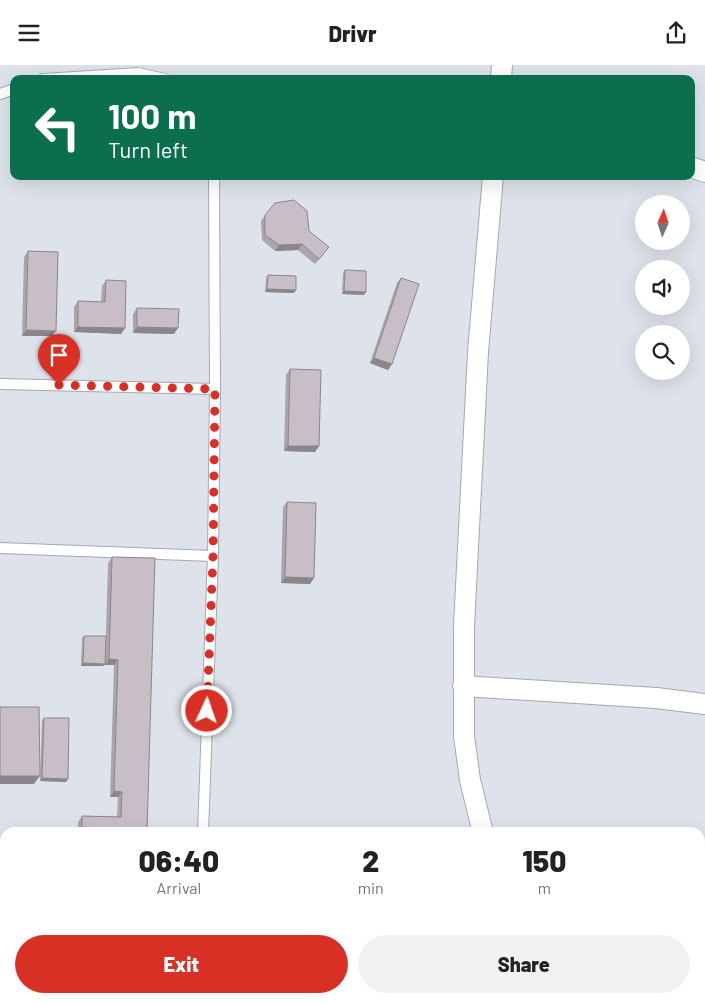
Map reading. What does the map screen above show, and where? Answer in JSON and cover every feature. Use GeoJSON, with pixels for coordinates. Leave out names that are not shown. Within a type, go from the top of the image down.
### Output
{"type":"FeatureCollection","features":[{"type":"Feature","properties":{"kind":"street"},"geometry":{"type":"LineString","coordinates":[[482,827],[470,780],[464,736],[464,626],[478,351],[493,180]]}},
{"type":"Feature","properties":{"kind":"street"},"geometry":{"type":"LineString","coordinates":[[463,686],[656,698],[705,704]]}},
{"type":"Feature","properties":{"kind":"lane"},"geometry":{"type":"LineString","coordinates":[[106,75],[138,73],[147,75]]}},
{"type":"Feature","properties":{"kind":"lane"},"geometry":{"type":"LineString","coordinates":[[203,827],[213,556],[215,389],[214,180]]}},
{"type":"Feature","properties":{"kind":"lane"},"geometry":{"type":"LineString","coordinates":[[0,384],[215,389]]}},
{"type":"Feature","properties":{"kind":"lane"},"geometry":{"type":"LineString","coordinates":[[0,548],[213,556]]}},
{"type":"Feature","properties":{"kind":"building"},"geometry":{"type":"Polygon","coordinates":[[[294,200],[307,211],[309,231],[329,247],[319,259],[302,244],[279,245],[265,235],[265,215],[275,203],[294,200]]]}},
{"type":"Feature","properties":{"kind":"building"},"geometry":{"type":"Polygon","coordinates":[[[28,251],[58,252],[56,331],[26,330],[28,251]]]}},
{"type":"Feature","properties":{"kind":"building"},"geometry":{"type":"Polygon","coordinates":[[[345,270],[366,271],[366,292],[344,291],[345,270]]]}},
{"type":"Feature","properties":{"kind":"building"},"geometry":{"type":"Polygon","coordinates":[[[268,275],[296,276],[296,290],[267,289],[268,275]]]}},
{"type":"Feature","properties":{"kind":"building"},"geometry":{"type":"Polygon","coordinates":[[[401,278],[419,284],[392,364],[374,358],[401,278]]]}},
{"type":"Feature","properties":{"kind":"building"},"geometry":{"type":"Polygon","coordinates":[[[106,280],[126,281],[125,328],[78,327],[78,301],[105,302],[106,280]]]}},
{"type":"Feature","properties":{"kind":"building"},"geometry":{"type":"Polygon","coordinates":[[[137,308],[179,309],[178,328],[137,327],[137,308]]]}},
{"type":"Feature","properties":{"kind":"building"},"geometry":{"type":"Polygon","coordinates":[[[290,369],[321,370],[319,446],[288,446],[290,369]]]}},
{"type":"Feature","properties":{"kind":"building"},"geometry":{"type":"Polygon","coordinates":[[[287,502],[316,503],[314,578],[285,577],[287,502]]]}},
{"type":"Feature","properties":{"kind":"building"},"geometry":{"type":"Polygon","coordinates":[[[112,557],[155,558],[147,827],[82,827],[82,816],[121,817],[122,792],[114,791],[118,660],[109,659],[112,557]]]}},
{"type":"Feature","properties":{"kind":"building"},"geometry":{"type":"Polygon","coordinates":[[[84,636],[106,636],[105,664],[83,663],[84,636]]]}},
{"type":"Feature","properties":{"kind":"building"},"geometry":{"type":"Polygon","coordinates":[[[0,707],[39,707],[40,776],[0,776],[0,707]]]}},
{"type":"Feature","properties":{"kind":"building"},"geometry":{"type":"Polygon","coordinates":[[[44,718],[69,718],[68,779],[42,778],[44,718]]]}},
{"type":"Feature","properties":{"kind":"route"},"geometry":{"type":"LineString","coordinates":[[59,385],[215,389],[213,556],[207,711]]}}]}
